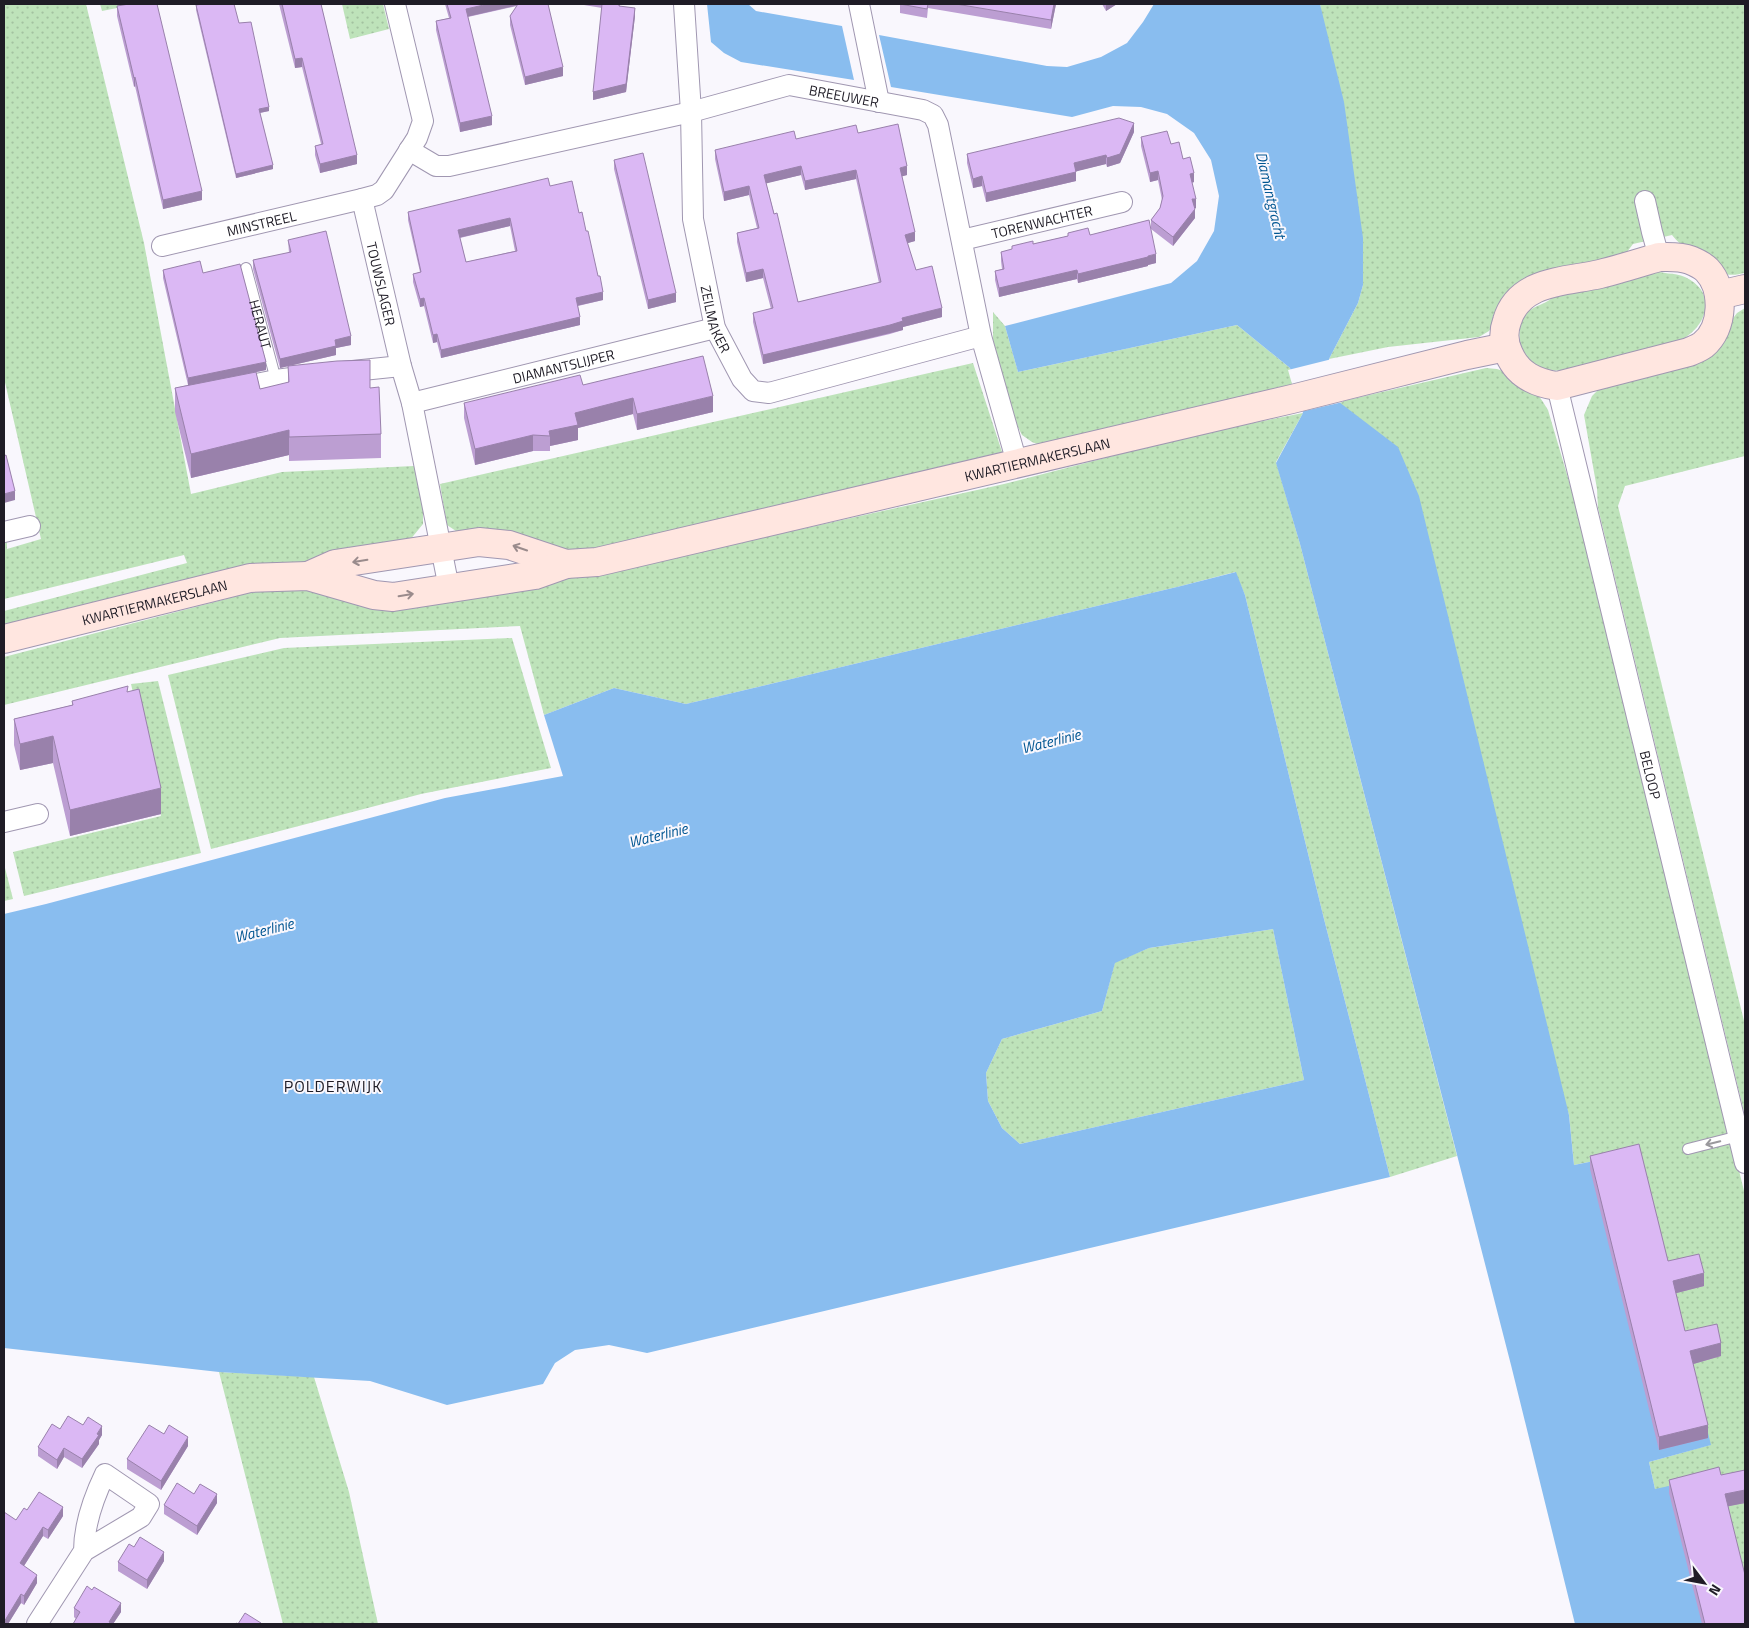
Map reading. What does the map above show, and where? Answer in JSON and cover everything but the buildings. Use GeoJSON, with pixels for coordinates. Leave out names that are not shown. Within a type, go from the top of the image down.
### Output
{"type":"FeatureCollection","features":[{"type":"Feature","properties":{"kind":"main road"},"geometry":{"type":"LineString","coordinates":[[1677,257],[1689,259],[1706,270],[1714,281],[1719,295],[1720,309],[1713,333],[1703,344],[1689,352],[1557,386],[1544,384],[1529,378],[1512,362],[1506,347],[1504,329],[1515,303],[1536,287],[1599,274],[1659,258],[1677,257]]}},
{"type":"Feature","properties":{"kind":"main road"},"geometry":{"type":"LineString","coordinates":[[1719,295],[1745,289]]}},
{"type":"Feature","properties":{"kind":"main road","name":"KWARTIERMAKERSLAAN"},"geometry":{"type":"LineString","coordinates":[[4,639],[250,578],[308,576],[374,595],[393,597],[535,575],[566,564],[597,562],[1506,347]]}},
{"type":"Feature","properties":{"kind":"main road","name":"KWARTIERMAKERSLAAN"},"geometry":{"type":"LineString","coordinates":[[308,576],[335,564],[479,542],[509,545],[566,564]]}},
{"type":"Feature","properties":{"kind":"street"},"geometry":{"type":"LineString","coordinates":[[362,200],[377,195],[384,190],[410,150],[423,121],[395,4]]}},
{"type":"Feature","properties":{"kind":"street","name":"ZEILMAKER"},"geometry":{"type":"LineString","coordinates":[[684,4],[691,112],[692,219],[715,328],[742,379],[753,392],[769,393],[981,336]]}},
{"type":"Feature","properties":{"kind":"street"},"geometry":{"type":"LineString","coordinates":[[859,4],[879,102]]}},
{"type":"Feature","properties":{"kind":"street","name":"BREEUWER"},"geometry":{"type":"LineString","coordinates":[[410,150],[436,166],[449,166],[691,112],[789,85],[923,110],[933,115],[938,125],[981,336],[1017,463]]}},
{"type":"Feature","properties":{"kind":"street","name":"MINSTREEL"},"geometry":{"type":"LineString","coordinates":[[162,246],[362,200]]}},
{"type":"Feature","properties":{"kind":"street","name":"TOUWSLAGER"},"geometry":{"type":"LineString","coordinates":[[362,200],[412,402],[449,588]]}},
{"type":"Feature","properties":{"kind":"street"},"geometry":{"type":"LineString","coordinates":[[1645,200],[1659,258]]}},
{"type":"Feature","properties":{"kind":"street","name":"TORENWACHTER"},"geometry":{"type":"LineString","coordinates":[[962,240],[1122,202]]}},
{"type":"Feature","properties":{"kind":"street","name":"DIAMANTSLIJPER"},"geometry":{"type":"LineString","coordinates":[[412,402],[715,328]]}},
{"type":"Feature","properties":{"kind":"street"},"geometry":{"type":"LineString","coordinates":[[212,393],[276,380],[402,366]]}},
{"type":"Feature","properties":{"kind":"street","name":"BELOOP"},"geometry":{"type":"LineString","coordinates":[[1557,386],[1745,1163]]}},
{"type":"Feature","properties":{"kind":"street"},"geometry":{"type":"LineString","coordinates":[[4,532],[30,526]]}},
{"type":"Feature","properties":{"kind":"street"},"geometry":{"type":"LineString","coordinates":[[4,822],[38,814]]}},
{"type":"Feature","properties":{"kind":"street"},"geometry":{"type":"LineString","coordinates":[[37,1624],[84,1551]]}},
{"type":"Feature","properties":{"kind":"lane","name":"HERAUT"},"geometry":{"type":"LineString","coordinates":[[246,268],[276,380]]}},
{"type":"Feature","properties":{"kind":"lane"},"geometry":{"type":"LineString","coordinates":[[1688,1149],[1739,1136]]}},
{"type":"Feature","properties":{"kind":"green space"},"geometry":{"type":"Polygon","coordinates":[[[4,4],[86,4],[144,243],[191,494],[282,472],[414,466],[423,507],[423,524],[405,546],[4,627],[4,611],[187,563],[184,555],[4,599],[4,543],[7,542],[7,549],[41,539],[4,378],[4,4]]]}},
{"type":"Feature","properties":{"kind":"green space"},"geometry":{"type":"Polygon","coordinates":[[[100,4],[137,4],[102,11],[100,4]]]}},
{"type":"Feature","properties":{"kind":"green space"},"geometry":{"type":"Polygon","coordinates":[[[342,4],[383,4],[389,29],[350,39],[342,4]]]}},
{"type":"Feature","properties":{"kind":"green space"},"geometry":{"type":"Polygon","coordinates":[[[1320,4],[1745,4],[1745,273],[1731,275],[1720,272],[1689,251],[1672,235],[1633,244],[1627,252],[1618,258],[1496,321],[1489,331],[1479,337],[1388,347],[1329,359],[1358,303],[1363,285],[1320,4]]]}},
{"type":"Feature","properties":{"kind":"green space"},"geometry":{"type":"Polygon","coordinates":[[[1652,269],[1685,277],[1696,284],[1703,292],[1705,311],[1701,321],[1686,337],[1676,342],[1567,370],[1538,367],[1532,363],[1523,351],[1520,328],[1525,315],[1548,301],[1556,293],[1652,269]]]}},
{"type":"Feature","properties":{"kind":"green space"},"geometry":{"type":"Polygon","coordinates":[[[1745,308],[1745,456],[1625,486],[1618,506],[1745,1025],[1745,1116],[1598,508],[1597,489],[1584,415],[1592,396],[1598,390],[1731,321],[1737,313],[1745,308]]]}},
{"type":"Feature","properties":{"kind":"green space"},"geometry":{"type":"Polygon","coordinates":[[[993,312],[1005,326],[1018,372],[1237,325],[1290,368],[1294,384],[1040,445],[1022,435],[1014,419],[993,340],[993,312]]]}},
{"type":"Feature","properties":{"kind":"green space"},"geometry":{"type":"Polygon","coordinates":[[[973,363],[1002,452],[595,549],[551,551],[465,537],[447,525],[440,484],[973,363]]]}},
{"type":"Feature","properties":{"kind":"green space"},"geometry":{"type":"Polygon","coordinates":[[[1486,368],[1506,372],[1539,396],[1548,410],[1573,495],[1745,1195],[1745,1580],[1655,1489],[1649,1462],[1710,1445],[1639,1152],[1574,1165],[1569,1115],[1339,402],[1486,368]]]}},
{"type":"Feature","properties":{"kind":"green space"},"geometry":{"type":"Polygon","coordinates":[[[1303,413],[1276,462],[1300,544],[1457,1156],[1390,1177],[1324,919],[1245,595],[1235,572],[686,704],[614,688],[544,715],[520,626],[280,638],[4,705],[4,657],[249,593],[312,585],[387,605],[694,553],[1004,484],[1202,433],[1303,413]]]}},
{"type":"Feature","properties":{"kind":"green space"},"geometry":{"type":"Polygon","coordinates":[[[512,638],[551,768],[421,794],[211,849],[168,675],[284,648],[512,638]]]}},
{"type":"Feature","properties":{"kind":"green space"},"geometry":{"type":"Polygon","coordinates":[[[158,681],[201,853],[24,896],[13,852],[161,816],[131,684],[158,681]]]}},
{"type":"Feature","properties":{"kind":"green space"},"geometry":{"type":"Polygon","coordinates":[[[4,864],[13,899],[4,901],[4,864]]]}},
{"type":"Feature","properties":{"kind":"green space"},"geometry":{"type":"Polygon","coordinates":[[[1273,929],[1304,1080],[1020,1144],[1002,1128],[988,1101],[986,1073],[1002,1039],[1102,1011],[1115,962],[1149,948],[1273,929]]]}},
{"type":"Feature","properties":{"kind":"green space"},"geometry":{"type":"Polygon","coordinates":[[[219,1372],[314,1377],[349,1492],[378,1624],[283,1624],[219,1372]]]}},
{"type":"Feature","properties":{"kind":"water"},"geometry":{"type":"Polygon","coordinates":[[[707,4],[748,4],[756,11],[842,26],[854,80],[741,62],[724,53],[711,42],[707,4]]]}},
{"type":"Feature","properties":{"kind":"water","name":"Diamantgracht"},"geometry":{"type":"Polygon","coordinates":[[[1154,4],[1320,4],[1344,102],[1363,238],[1363,285],[1358,303],[1329,359],[1339,402],[1398,447],[1419,496],[1569,1115],[1574,1165],[1639,1152],[1711,1445],[1649,1462],[1655,1489],[1720,1475],[1745,1624],[1575,1624],[1511,1365],[1300,544],[1276,463],[1303,413],[1290,368],[1237,325],[1018,372],[1005,326],[1171,283],[1197,261],[1214,231],[1219,196],[1211,160],[1194,133],[1167,114],[1141,107],[1113,106],[1072,117],[891,87],[879,35],[1047,66],[1067,67],[1101,57],[1127,43],[1154,4]]]}},
{"type":"Feature","properties":{"kind":"water","name":"Waterlinie"},"geometry":{"type":"Polygon","coordinates":[[[1236,572],[1245,595],[1324,919],[1390,1177],[647,1353],[609,1345],[575,1350],[555,1363],[543,1384],[447,1405],[370,1381],[219,1372],[4,1348],[4,914],[445,798],[563,776],[544,715],[614,688],[686,704],[1236,572]],[[1273,929],[1149,948],[1115,963],[1102,1011],[1002,1039],[986,1073],[988,1101],[1002,1128],[1020,1144],[1304,1080],[1273,929]]]}},
{"type":"Feature","properties":{"kind":"pier"},"geometry":{"type":"Polygon","coordinates":[[[1332,359],[1343,402],[1300,412],[1288,370],[1332,359]]]}},
{"type":"Feature","properties":{"kind":"district","name":"POLDERWIJK"},"geometry":{"type":"Point","coordinates":[333,1086]}}]}
